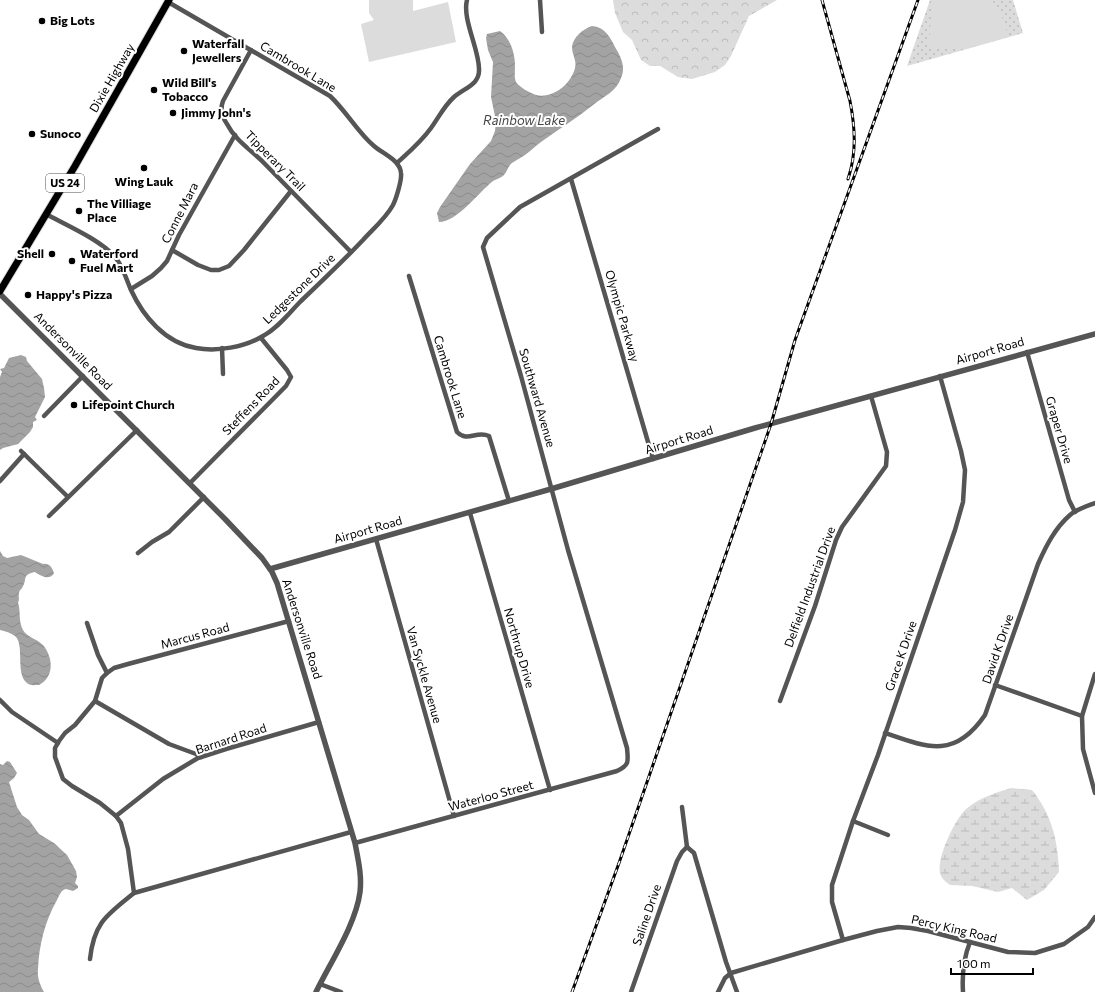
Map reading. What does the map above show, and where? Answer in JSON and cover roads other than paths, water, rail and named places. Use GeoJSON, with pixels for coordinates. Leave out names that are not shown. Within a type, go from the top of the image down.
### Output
{"type":"FeatureCollection","features":[{"type":"Feature","properties":{"kind":"main road","name":"Dixie Highway"},"geometry":{"type":"LineString","coordinates":[[0,291],[169,1]]}},
{"type":"Feature","properties":{"kind":"street"},"geometry":{"type":"LineString","coordinates":[[397,164],[425,136],[441,111],[449,102],[476,81],[479,62],[466,9],[467,0]]}},
{"type":"Feature","properties":{"kind":"street"},"geometry":{"type":"LineString","coordinates":[[540,0],[542,32]]}},
{"type":"Feature","properties":{"kind":"street","name":"Cambrook Lane"},"geometry":{"type":"LineString","coordinates":[[169,1],[330,96],[346,112],[364,138],[397,164]]}},
{"type":"Feature","properties":{"kind":"street","name":"Tipperary Trail"},"geometry":{"type":"LineString","coordinates":[[251,50],[222,105],[223,118],[227,126],[235,135],[352,252]]}},
{"type":"Feature","properties":{"kind":"street","name":"Southward Avenue"},"geometry":{"type":"LineString","coordinates":[[628,761],[627,748],[551,489],[483,247],[487,238],[520,208],[658,129]]}},
{"type":"Feature","properties":{"kind":"street","name":"Conne Mara"},"geometry":{"type":"LineString","coordinates":[[131,289],[162,268],[167,261],[192,209],[235,135]]}},
{"type":"Feature","properties":{"kind":"street","name":"Ledgestone Drive"},"geometry":{"type":"LineString","coordinates":[[46,214],[90,238],[115,256],[120,262],[138,304],[148,319],[162,333],[176,342],[195,348],[222,348],[242,345],[260,338],[272,330],[375,228],[393,205],[402,174],[397,164]]}},
{"type":"Feature","properties":{"kind":"street","name":"Olympic Parkway"},"geometry":{"type":"LineString","coordinates":[[571,179],[653,459]]}},
{"type":"Feature","properties":{"kind":"street"},"geometry":{"type":"LineString","coordinates":[[172,250],[198,265],[211,270],[219,270],[229,266],[244,250],[291,191]]}},
{"type":"Feature","properties":{"kind":"street","name":"Cambrook Lane"},"geometry":{"type":"LineString","coordinates":[[409,276],[457,432],[465,438],[485,434],[489,436],[509,501]]}},
{"type":"Feature","properties":{"kind":"street","name":"Andersonville Road"},"geometry":{"type":"LineString","coordinates":[[0,294],[204,497],[262,558],[270,569],[277,583],[355,843],[359,864],[360,891],[357,905],[348,928],[316,992]]}},
{"type":"Feature","properties":{"kind":"street","name":"Airport Road"},"geometry":{"type":"LineString","coordinates":[[270,569],[470,513],[940,376],[1095,334]]}},
{"type":"Feature","properties":{"kind":"street","name":"Steffens Road"},"geometry":{"type":"LineString","coordinates":[[190,483],[290,380],[291,377],[286,370],[260,338]]}},
{"type":"Feature","properties":{"kind":"street"},"geometry":{"type":"LineString","coordinates":[[222,348],[223,374]]}},
{"type":"Feature","properties":{"kind":"street","name":"Graper Drive"},"geometry":{"type":"LineString","coordinates":[[1027,352],[1069,500],[1075,512]]}},
{"type":"Feature","properties":{"kind":"street"},"geometry":{"type":"LineString","coordinates":[[44,416],[83,376]]}},
{"type":"Feature","properties":{"kind":"street","name":"Grace K Drive"},"geometry":{"type":"LineString","coordinates":[[843,940],[832,902],[832,885],[955,530],[963,502],[965,485],[964,460],[940,376]]}},
{"type":"Feature","properties":{"kind":"street","name":"Delfield Industrial Drive"},"geometry":{"type":"LineString","coordinates":[[780,701],[815,606],[836,540],[842,527],[886,466],[887,452],[871,396]]}},
{"type":"Feature","properties":{"kind":"street"},"geometry":{"type":"LineString","coordinates":[[49,516],[137,430]]}},
{"type":"Feature","properties":{"kind":"street"},"geometry":{"type":"LineString","coordinates":[[0,481],[23,452],[68,497]]}},
{"type":"Feature","properties":{"kind":"street"},"geometry":{"type":"LineString","coordinates":[[138,553],[152,542],[169,532],[204,497]]}},
{"type":"Feature","properties":{"kind":"street","name":"David K Drive"},"geometry":{"type":"LineString","coordinates":[[885,733],[928,747],[942,747],[953,744],[965,738],[976,728],[985,715],[1038,564],[1047,544],[1070,514],[1095,503]]}},
{"type":"Feature","properties":{"kind":"street","name":"Northrup Drive"},"geometry":{"type":"LineString","coordinates":[[470,513],[550,790]]}},
{"type":"Feature","properties":{"kind":"street","name":"Van Syckle Avenue"},"geometry":{"type":"LineString","coordinates":[[376,539],[454,816]]}},
{"type":"Feature","properties":{"kind":"street","name":"Marcus Road"},"geometry":{"type":"LineString","coordinates":[[107,673],[114,668],[288,621]]}},
{"type":"Feature","properties":{"kind":"street"},"geometry":{"type":"LineString","coordinates":[[87,623],[98,655],[107,673],[102,678],[95,701],[58,743],[55,748],[55,757],[63,779],[100,803],[116,816],[121,823],[128,849],[134,893]]}},
{"type":"Feature","properties":{"kind":"street"},"geometry":{"type":"LineString","coordinates":[[1095,674],[1082,716],[1083,749],[1095,793]]}},
{"type":"Feature","properties":{"kind":"street"},"geometry":{"type":"LineString","coordinates":[[995,686],[1082,716]]}},
{"type":"Feature","properties":{"kind":"street"},"geometry":{"type":"LineString","coordinates":[[0,700],[12,712],[58,743]]}},
{"type":"Feature","properties":{"kind":"street"},"geometry":{"type":"LineString","coordinates":[[95,701],[168,744],[201,757]]}},
{"type":"Feature","properties":{"kind":"street","name":"Barnard Road"},"geometry":{"type":"LineString","coordinates":[[116,816],[163,779],[201,757],[319,722]]}},
{"type":"Feature","properties":{"kind":"street","name":"Waterloo Street"},"geometry":{"type":"LineString","coordinates":[[355,843],[617,771],[626,765],[628,761]]}},
{"type":"Feature","properties":{"kind":"street"},"geometry":{"type":"LineString","coordinates":[[682,807],[687,847],[694,854],[726,962],[737,992]]}},
{"type":"Feature","properties":{"kind":"street"},"geometry":{"type":"LineString","coordinates":[[853,821],[888,835]]}},
{"type":"Feature","properties":{"kind":"street"},"geometry":{"type":"LineString","coordinates":[[90,959],[93,940],[99,925],[120,903],[134,893],[351,832]]}},
{"type":"Feature","properties":{"kind":"street","name":"Saline Drive"},"geometry":{"type":"LineString","coordinates":[[631,992],[677,861],[687,847]]}},
{"type":"Feature","properties":{"kind":"street","name":"Percy King Road"},"geometry":{"type":"LineString","coordinates":[[731,973],[843,940],[898,927],[928,931],[1008,952],[1035,952],[1064,944],[1088,927],[1095,917]]}},
{"type":"Feature","properties":{"kind":"street"},"geometry":{"type":"LineString","coordinates":[[963,992],[964,965],[970,942]]}},
{"type":"Feature","properties":{"kind":"street"},"geometry":{"type":"LineString","coordinates":[[718,992],[725,978],[731,973]]}},
{"type":"Feature","properties":{"kind":"street"},"geometry":{"type":"LineString","coordinates":[[320,984],[341,992]]}},
{"type":"Feature","properties":{"kind":"water","name":"Rainbow Lake"},"geometry":{"type":"Polygon","coordinates":[[[592,26],[604,30],[621,58],[623,70],[619,83],[616,87],[525,155],[512,163],[504,175],[487,186],[468,206],[446,221],[439,222],[437,213],[440,207],[470,164],[491,141],[495,131],[496,121],[491,97],[493,62],[488,50],[486,38],[487,34],[500,31],[504,34],[510,42],[513,52],[516,82],[528,91],[542,96],[555,92],[570,80],[575,68],[575,60],[572,50],[574,40],[585,29],[592,26]]]}},
{"type":"Feature","properties":{"kind":"water"},"geometry":{"type":"Polygon","coordinates":[[[21,355],[26,357],[27,361],[42,379],[45,397],[35,417],[37,420],[33,422],[33,427],[30,432],[18,444],[0,450],[0,377],[2,372],[0,369],[4,368],[9,358],[21,355]]]}},
{"type":"Feature","properties":{"kind":"water"},"geometry":{"type":"Polygon","coordinates":[[[0,551],[3,556],[7,558],[21,555],[43,564],[47,564],[51,567],[54,573],[50,577],[43,576],[35,572],[28,574],[19,594],[18,603],[23,630],[43,645],[49,655],[51,666],[50,672],[48,677],[39,685],[30,685],[23,679],[21,673],[18,640],[12,634],[0,630],[0,551]]]}},
{"type":"Feature","properties":{"kind":"water"},"geometry":{"type":"Polygon","coordinates":[[[7,761],[10,762],[17,773],[9,782],[17,807],[39,834],[54,843],[67,855],[76,871],[77,877],[75,883],[78,888],[73,891],[66,889],[61,892],[49,916],[43,933],[38,972],[39,981],[44,992],[0,992],[0,764],[3,765],[7,761]]]}},
{"type":"Feature","properties":{"kind":"railway"},"geometry":{"type":"LineString","coordinates":[[822,0],[852,111],[854,150],[848,179]]}},
{"type":"Feature","properties":{"kind":"railway"},"geometry":{"type":"LineString","coordinates":[[572,992],[619,863],[771,424],[795,340],[918,0]]}},
{"type":"Feature","properties":{"kind":"place","name":"Big Lots"},"geometry":{"type":"Point","coordinates":[42,21]}},
{"type":"Feature","properties":{"kind":"place","name":"Waterfall Jewellers"},"geometry":{"type":"Point","coordinates":[184,51]}},
{"type":"Feature","properties":{"kind":"place","name":"Wild Bill's Tobacco"},"geometry":{"type":"Point","coordinates":[154,90]}},
{"type":"Feature","properties":{"kind":"place","name":"Jimmy John's"},"geometry":{"type":"Point","coordinates":[173,113]}},
{"type":"Feature","properties":{"kind":"place","name":"Sunoco"},"geometry":{"type":"Point","coordinates":[32,134]}},
{"type":"Feature","properties":{"kind":"place","name":"Wing Lauk"},"geometry":{"type":"Point","coordinates":[144,168]}},
{"type":"Feature","properties":{"kind":"place","name":"The Villiage Place"},"geometry":{"type":"Point","coordinates":[79,211]}},
{"type":"Feature","properties":{"kind":"place","name":"Shell"},"geometry":{"type":"Point","coordinates":[52,254]}},
{"type":"Feature","properties":{"kind":"place","name":"Waterford Fuel Mart"},"geometry":{"type":"Point","coordinates":[72,261]}},
{"type":"Feature","properties":{"kind":"place","name":"Happy's Pizza"},"geometry":{"type":"Point","coordinates":[28,295]}},
{"type":"Feature","properties":{"kind":"place","name":"Lifepoint Church"},"geometry":{"type":"Point","coordinates":[74,405]}}]}
